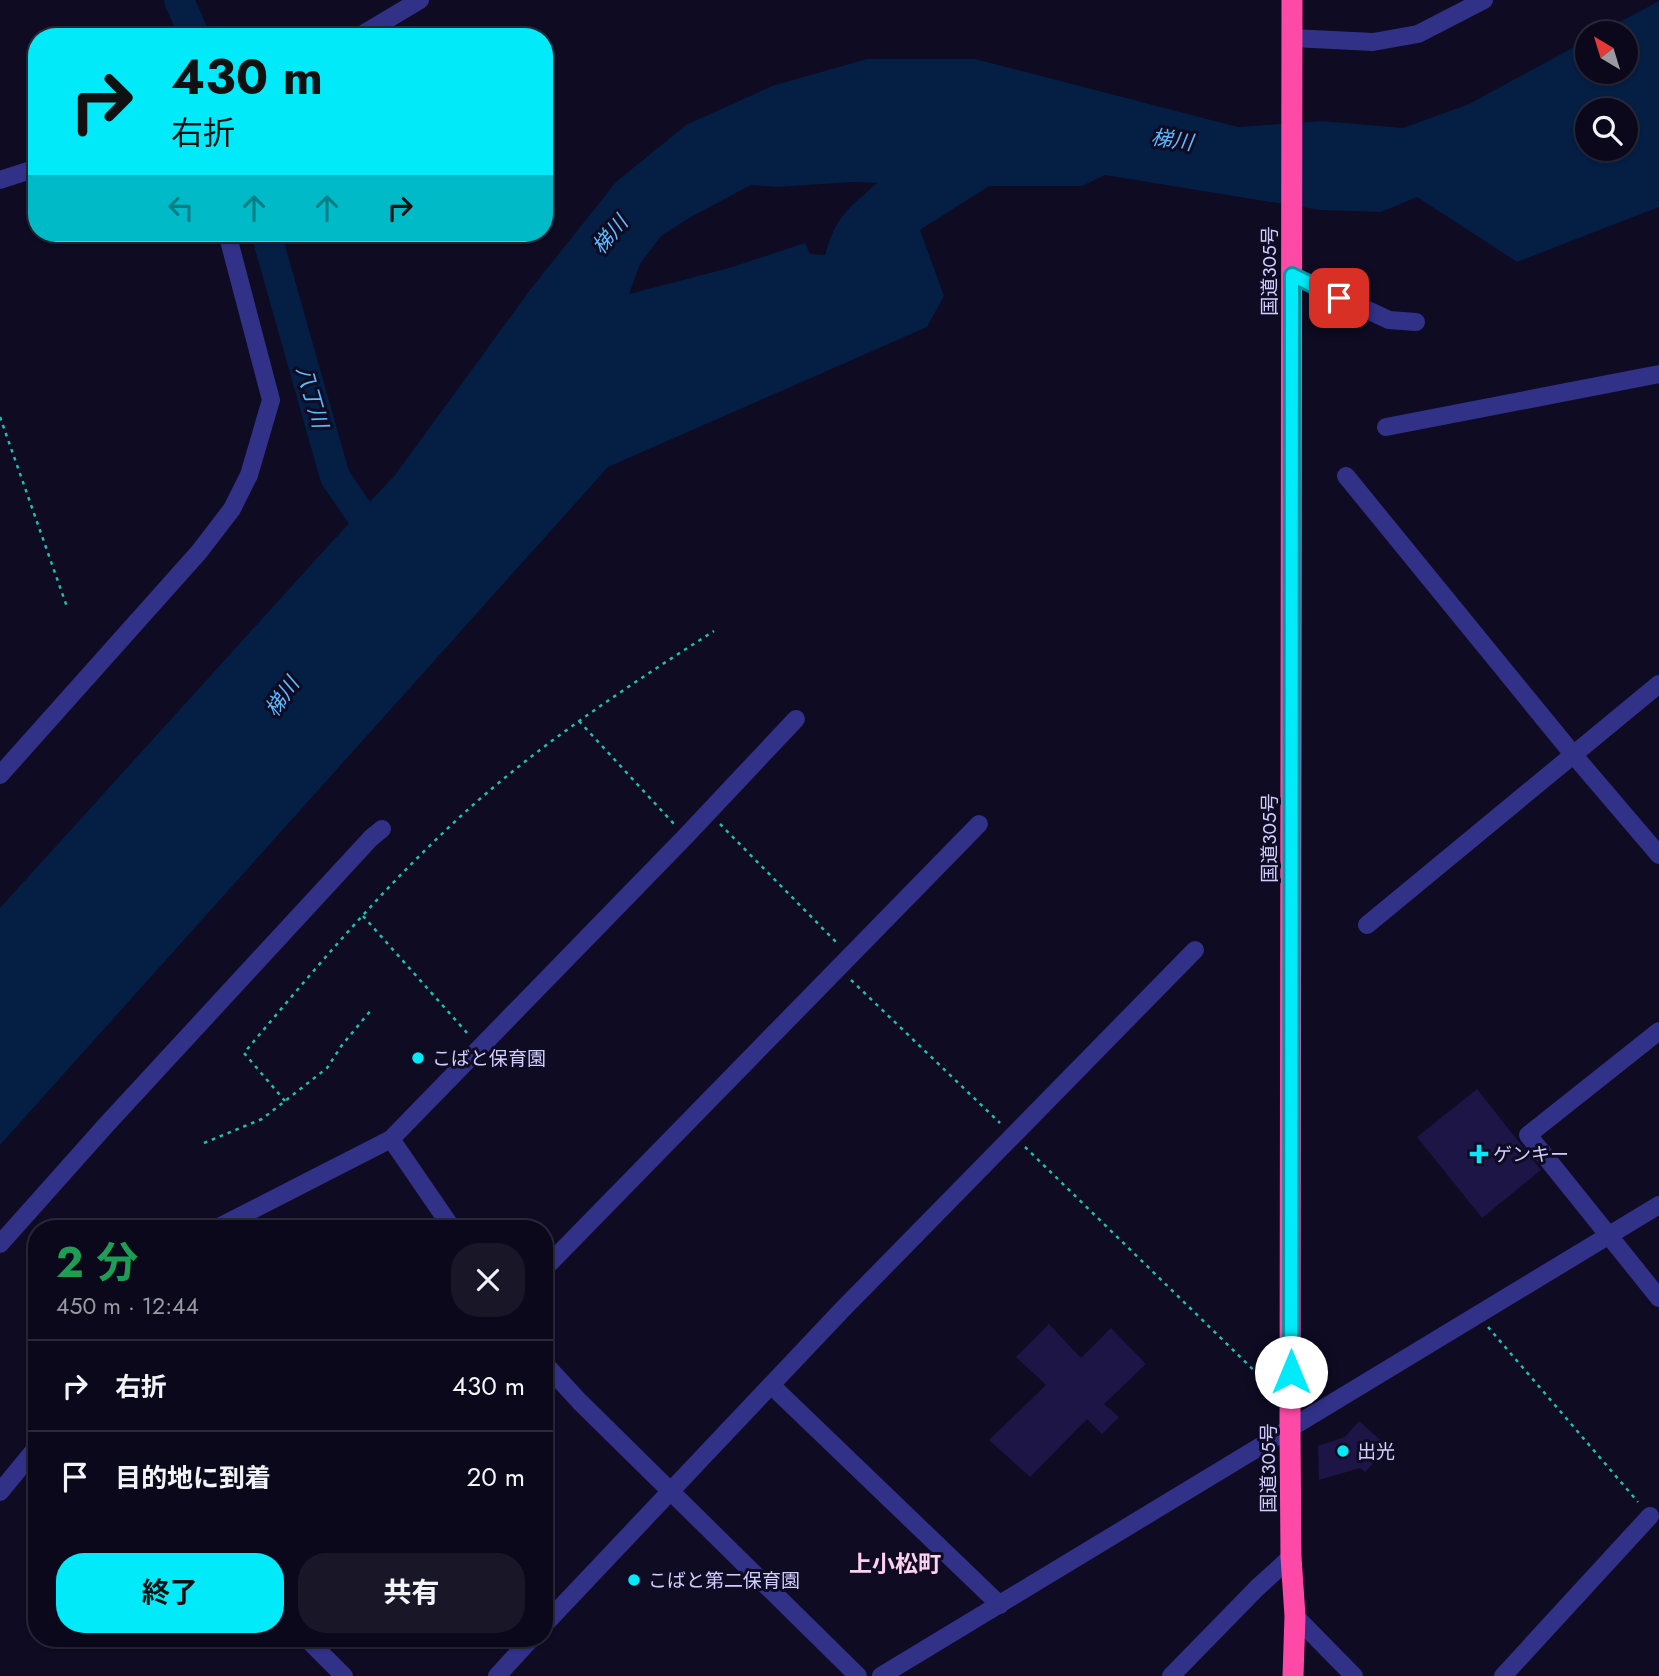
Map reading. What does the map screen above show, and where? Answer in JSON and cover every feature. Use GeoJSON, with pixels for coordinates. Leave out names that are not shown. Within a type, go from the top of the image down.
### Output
{"type":"FeatureCollection","features":[{"type":"Feature","properties":{"kind":"highway","name":"国道305号"},"geometry":{"type":"LineString","coordinates":[[1292,0],[1290,1429],[1291,1557],[1295,1616],[1293,1676]]}},
{"type":"Feature","properties":{"kind":"street"},"geometry":{"type":"LineString","coordinates":[[373,28],[420,0]]}},
{"type":"Feature","properties":{"kind":"street"},"geometry":{"type":"LineString","coordinates":[[1292,44],[1373,42],[1418,34],[1484,0]]}},
{"type":"Feature","properties":{"kind":"street"},"geometry":{"type":"LineString","coordinates":[[0,180],[28,171]]}},
{"type":"Feature","properties":{"kind":"street"},"geometry":{"type":"LineString","coordinates":[[0,775],[199,552],[232,509],[249,475],[271,400],[229,242]]}},
{"type":"Feature","properties":{"kind":"street"},"geometry":{"type":"LineString","coordinates":[[1292,268],[1389,320],[1416,322]]}},
{"type":"Feature","properties":{"kind":"street"},"geometry":{"type":"LineString","coordinates":[[1387,427],[1659,374]]}},
{"type":"Feature","properties":{"kind":"street"},"geometry":{"type":"LineString","coordinates":[[1346,476],[1572,753],[1659,855]]}},
{"type":"Feature","properties":{"kind":"street"},"geometry":{"type":"LineString","coordinates":[[1367,925],[1572,753],[1659,684]]}},
{"type":"Feature","properties":{"kind":"street"},"geometry":{"type":"LineString","coordinates":[[233,1220],[391,1139],[796,719]]}},
{"type":"Feature","properties":{"kind":"street"},"geometry":{"type":"LineString","coordinates":[[553,1260],[979,824]]}},
{"type":"Feature","properties":{"kind":"street"},"geometry":{"type":"LineString","coordinates":[[0,1244],[233,987],[382,829]]}},
{"type":"Feature","properties":{"kind":"street"},"geometry":{"type":"LineString","coordinates":[[553,1615],[771,1385],[1195,950]]}},
{"type":"Feature","properties":{"kind":"street"},"geometry":{"type":"LineString","coordinates":[[1659,1031],[1528,1135],[1659,1298]]}},
{"type":"Feature","properties":{"kind":"street"},"geometry":{"type":"LineString","coordinates":[[391,1139],[447,1220]]}},
{"type":"Feature","properties":{"kind":"street"},"geometry":{"type":"LineString","coordinates":[[881,1676],[1659,1205]]}},
{"type":"Feature","properties":{"kind":"street"},"geometry":{"type":"LineString","coordinates":[[553,1373],[858,1676]]}},
{"type":"Feature","properties":{"kind":"street"},"geometry":{"type":"LineString","coordinates":[[771,1385],[1000,1605]]}},
{"type":"Feature","properties":{"kind":"street"},"geometry":{"type":"LineString","coordinates":[[0,1492],[28,1458]]}},
{"type":"Feature","properties":{"kind":"street"},"geometry":{"type":"LineString","coordinates":[[1503,1676],[1650,1516]]}},
{"type":"Feature","properties":{"kind":"street"},"geometry":{"type":"LineString","coordinates":[[1171,1676],[1291,1557]]}},
{"type":"Feature","properties":{"kind":"street"},"geometry":{"type":"LineString","coordinates":[[1295,1616],[1354,1676]]}},
{"type":"Feature","properties":{"kind":"street"},"geometry":{"type":"LineString","coordinates":[[315,1647],[344,1676]]}},
{"type":"Feature","properties":{"kind":"street"},"geometry":{"type":"LineString","coordinates":[[497,1676],[524,1647]]}},
{"type":"Feature","properties":{"kind":"path"},"geometry":{"type":"LineString","coordinates":[[0,418],[67,607]]}},
{"type":"Feature","properties":{"kind":"path"},"geometry":{"type":"LineString","coordinates":[[285,1101],[244,1053],[329,952],[447,829],[579,721],[713,631]]}},
{"type":"Feature","properties":{"kind":"path"},"geometry":{"type":"LineString","coordinates":[[579,721],[685,837]]}},
{"type":"Feature","properties":{"kind":"path"},"geometry":{"type":"LineString","coordinates":[[708,812],[845,962],[1014,1136],[1273,1389],[1291,1399]]}},
{"type":"Feature","properties":{"kind":"path"},"geometry":{"type":"LineString","coordinates":[[363,916],[481,1048]]}},
{"type":"Feature","properties":{"kind":"path"},"geometry":{"type":"LineString","coordinates":[[204,1143],[262,1119],[327,1068],[372,1009]]}},
{"type":"Feature","properties":{"kind":"path"},"geometry":{"type":"LineString","coordinates":[[1477,1314],[1650,1516]]}},
{"type":"Feature","properties":{"kind":"water","name":"梯川"},"geometry":{"type":"Polygon","coordinates":[[[1659,1],[1659,207],[1517,262],[1417,197],[1381,212],[1320,210],[1105,175],[1082,186],[989,186],[920,230],[944,296],[927,327],[608,467],[0,1145],[0,908],[395,475],[530,290],[616,182],[686,125],[772,86],[867,59],[975,59],[1238,127],[1322,121],[1403,128],[1469,104],[1575,47],[1575,84],[1638,84],[1638,21],[1622,21],[1659,1]],[[877,183],[777,187],[751,185],[661,236],[640,264],[629,294],[729,268],[805,243],[810,254],[825,255],[838,222],[877,183]]]}},
{"type":"Feature","properties":{"kind":"building","name":"ゲンキー"},"geometry":{"type":"Polygon","coordinates":[[[1477,1089],[1541,1170],[1482,1218],[1417,1137],[1477,1089]]]}},
{"type":"Feature","properties":{"kind":"building"},"geometry":{"type":"Polygon","coordinates":[[[1049,1324],[1081,1358],[1111,1328],[1146,1364],[1104,1404],[1119,1417],[1102,1434],[1087,1419],[1030,1477],[989,1440],[1046,1385],[1016,1357],[1049,1324]]]}},
{"type":"Feature","properties":{"kind":"building"},"geometry":{"type":"Polygon","coordinates":[[[1359,1421],[1388,1447],[1365,1472],[1360,1468],[1319,1480],[1318,1446],[1345,1437],[1359,1421]]]}},
{"type":"Feature","properties":{"kind":"waterway","name":"八丁川"},"geometry":{"type":"LineString","coordinates":[[179,0],[191,28]]}},
{"type":"Feature","properties":{"kind":"waterway","name":"八丁川"},"geometry":{"type":"LineString","coordinates":[[269,242],[335,477],[382,546]]}},
{"type":"Feature","properties":{"kind":"place","name":"こばと保育園"},"geometry":{"type":"Point","coordinates":[418,1058]}},
{"type":"Feature","properties":{"kind":"place","name":"ゲンキー"},"geometry":{"type":"Point","coordinates":[1479,1154]}},
{"type":"Feature","properties":{"kind":"place","name":"出光"},"geometry":{"type":"Point","coordinates":[1343,1451]}},
{"type":"Feature","properties":{"kind":"place","name":"こばと第二保育園"},"geometry":{"type":"Point","coordinates":[634,1580]}},
{"type":"Feature","properties":{"kind":"district","name":"上小松町"},"geometry":{"type":"Point","coordinates":[895,1564]}},
{"type":"Feature","properties":{"kind":"route"},"geometry":{"type":"LineString","coordinates":[[1291,1372],[1292,275],[1339,298]]}}]}
